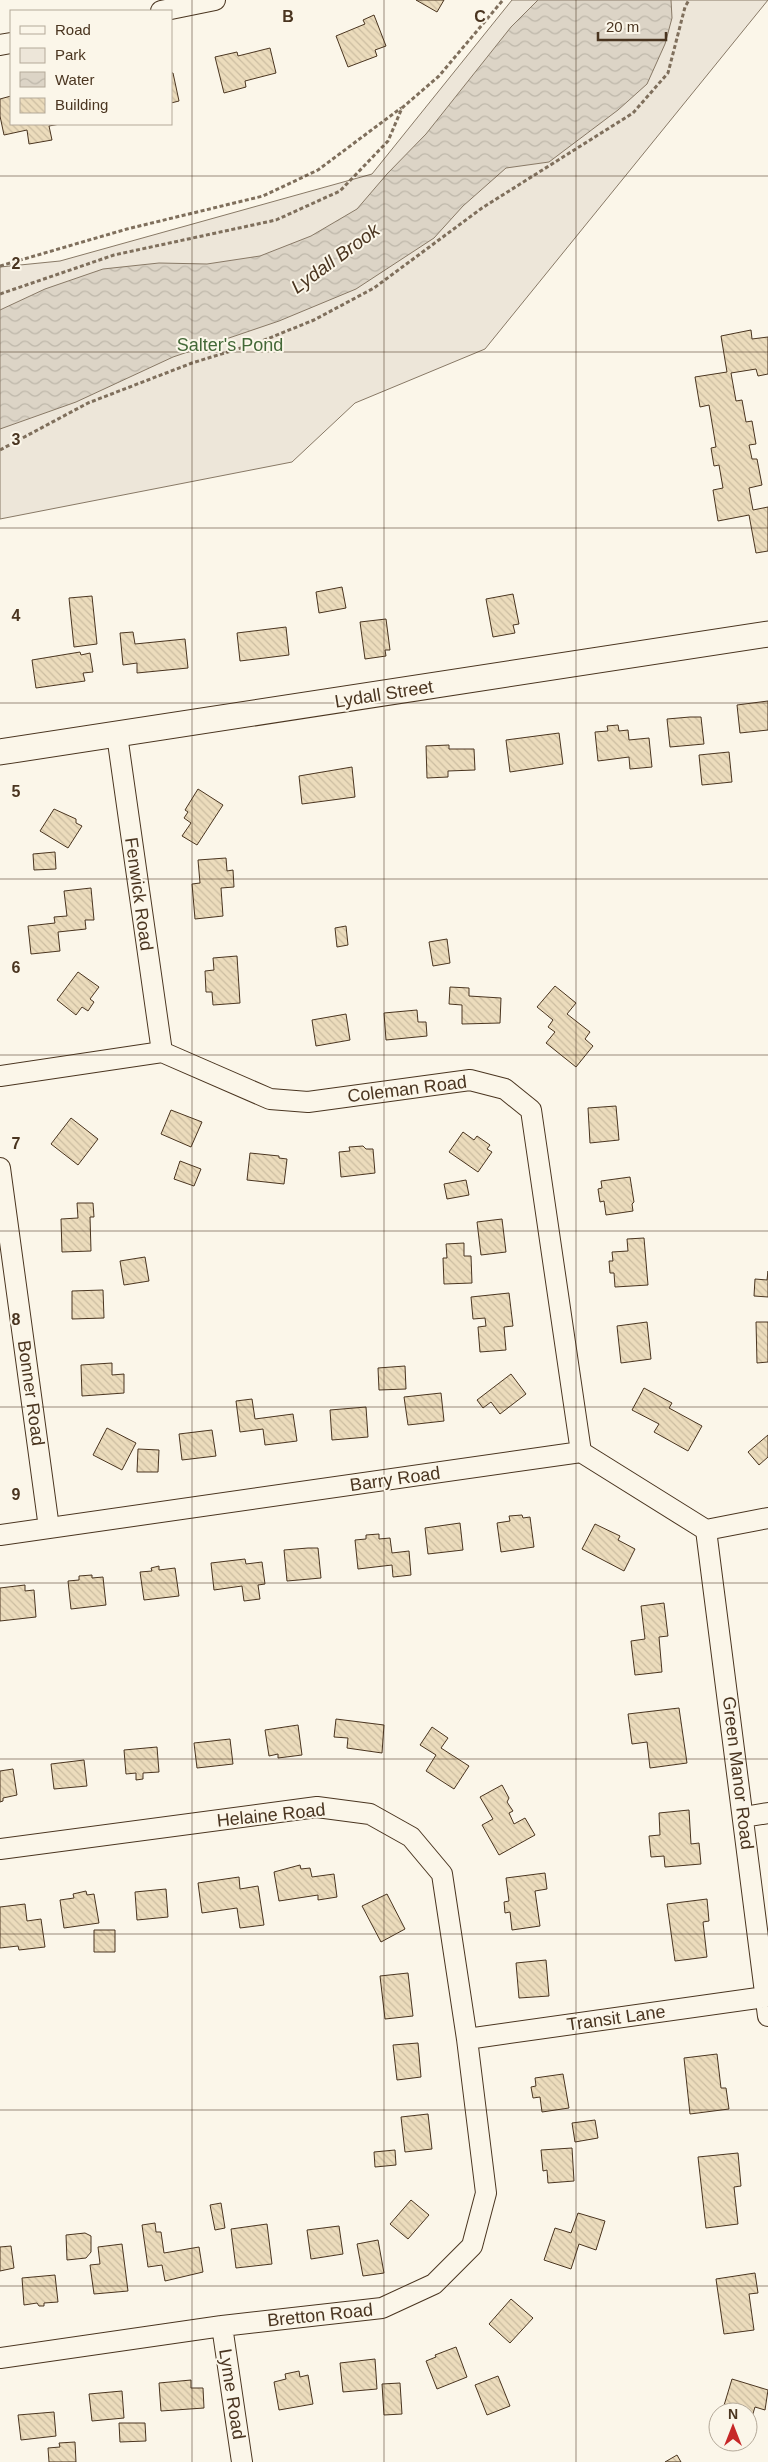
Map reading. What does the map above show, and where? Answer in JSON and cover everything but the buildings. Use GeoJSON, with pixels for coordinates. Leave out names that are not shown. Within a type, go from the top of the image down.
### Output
{"type":"FeatureCollection","features":[{"type":"Feature","properties":{"kind":"street"},"geometry":{"type":"LineString","coordinates":[[166,10],[215,0]]}},
{"type":"Feature","properties":{"kind":"street","name":"Lydall Street"},"geometry":{"type":"LineString","coordinates":[[0,752],[117,736],[768,634]]}},
{"type":"Feature","properties":{"kind":"street","name":"Fenwick Road"},"geometry":{"type":"LineString","coordinates":[[117,736],[162,1052]]}},
{"type":"Feature","properties":{"kind":"street"},"geometry":{"type":"LineString","coordinates":[[0,1076],[162,1052]]}},
{"type":"Feature","properties":{"kind":"street","name":"Coleman Road"},"geometry":{"type":"LineString","coordinates":[[162,1052],[270,1099],[308,1102],[470,1080],[505,1088],[531,1110],[581,1452]]}},
{"type":"Feature","properties":{"kind":"street","name":"Bonner Road"},"geometry":{"type":"LineString","coordinates":[[0,1168],[49,1528]]}},
{"type":"Feature","properties":{"kind":"street"},"geometry":{"type":"LineString","coordinates":[[581,1452],[706,1530],[768,1518]]}},
{"type":"Feature","properties":{"kind":"street","name":"Barry Road"},"geometry":{"type":"LineString","coordinates":[[0,1535],[581,1452]]}},
{"type":"Feature","properties":{"kind":"street","name":"Green Manor Road"},"geometry":{"type":"LineString","coordinates":[[706,1530],[767,2007]]}},
{"type":"Feature","properties":{"kind":"street","name":"Helaine Road"},"geometry":{"type":"LineString","coordinates":[[0,1849],[317,1807],[370,1814],[411,1837],[442,1874],[468,2040]]}},
{"type":"Feature","properties":{"kind":"street"},"geometry":{"type":"LineString","coordinates":[[744,1817],[768,1814]]}},
{"type":"Feature","properties":{"kind":"street","name":"Transit Lane"},"geometry":{"type":"LineString","coordinates":[[468,2040],[767,2007]]}},
{"type":"Feature","properties":{"kind":"street","name":"Bretton Road"},"geometry":{"type":"LineString","coordinates":[[0,2358],[222,2326],[382,2308],[434,2284],[472,2246],[486,2193],[468,2040]]}},
{"type":"Feature","properties":{"kind":"street","name":"Lyme Road"},"geometry":{"type":"LineString","coordinates":[[222,2326],[242,2462]]}},
{"type":"Feature","properties":{"kind":"path"},"geometry":{"type":"LineString","coordinates":[[0,266],[127,229],[263,196],[318,170],[359,142],[439,76],[503,0]]}},
{"type":"Feature","properties":{"kind":"path"},"geometry":{"type":"LineString","coordinates":[[0,450],[88,403],[192,363],[257,343],[314,320],[374,288],[482,208],[633,113],[668,73],[685,8],[689,0]]}},
{"type":"Feature","properties":{"kind":"path"},"geometry":{"type":"LineString","coordinates":[[0,294],[114,254],[276,220],[340,191],[388,141],[402,108]]}},
{"type":"Feature","properties":{"kind":"green space","name":"Salter's Pond"},"geometry":{"type":"Polygon","coordinates":[[[512,0],[768,0],[485,349],[355,403],[292,462],[0,519],[0,267],[60,261],[372,174],[512,0]]]}},
{"type":"Feature","properties":{"kind":"water","name":"Salter's Pond"},"geometry":{"type":"Polygon","coordinates":[[[538,0],[671,0],[672,18],[665,44],[647,84],[618,110],[549,162],[506,168],[463,206],[434,238],[356,289],[279,321],[173,357],[76,402],[0,429],[0,310],[45,289],[103,269],[159,263],[207,264],[260,256],[311,236],[357,209],[387,174],[426,134],[511,27],[538,0]]]}},
{"type":"Feature","properties":{"kind":"water label","name":"Lydall Brook"},"geometry":{"type":"Point","coordinates":[335,258]}}]}
